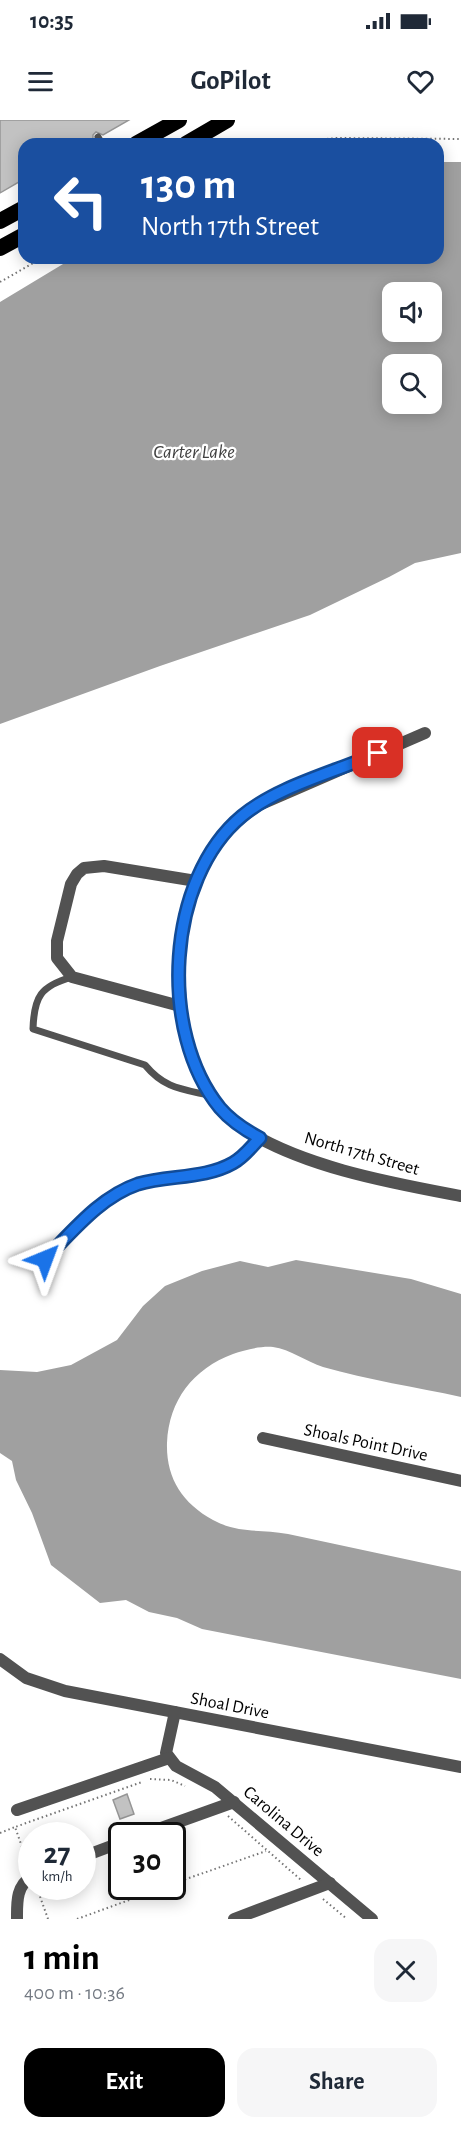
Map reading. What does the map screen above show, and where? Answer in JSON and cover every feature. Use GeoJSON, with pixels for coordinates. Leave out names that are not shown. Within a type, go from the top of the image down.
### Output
{"type":"FeatureCollection","features":[{"type":"Feature","properties":{"kind":"highway"},"geometry":{"type":"LineString","coordinates":[[147,138],[179,120]]}},
{"type":"Feature","properties":{"kind":"highway"},"geometry":{"type":"LineString","coordinates":[[196,138],[227,120]]}},
{"type":"Feature","properties":{"kind":"highway"},"geometry":{"type":"LineString","coordinates":[[0,221],[18,210]]}},
{"type":"Feature","properties":{"kind":"highway"},"geometry":{"type":"LineString","coordinates":[[0,248],[18,238]]}},
{"type":"Feature","properties":{"kind":"street","name":"North 17th Street"},"geometry":{"type":"LineString","coordinates":[[425,733],[259,805],[242,816],[221,837],[203,865],[196,881],[187,915],[181,952],[180,1006],[194,1058],[212,1096],[240,1127],[260,1138],[328,1166],[461,1196]]}},
{"type":"Feature","properties":{"kind":"street"},"geometry":{"type":"LineString","coordinates":[[180,1006],[72,977],[57,958],[57,941],[71,884],[76,874],[84,868],[104,866],[196,881]]}},
{"type":"Feature","properties":{"kind":"street"},"geometry":{"type":"LineString","coordinates":[[45,1259],[100,1205],[117,1193],[138,1184],[223,1168],[240,1158],[260,1138]]}},
{"type":"Feature","properties":{"kind":"street","name":"Shoals Point Drive"},"geometry":{"type":"LineString","coordinates":[[263,1438],[461,1481]]}},
{"type":"Feature","properties":{"kind":"street","name":"Shoal Drive"},"geometry":{"type":"LineString","coordinates":[[0,1659],[26,1678],[45,1686],[461,1767]]}},
{"type":"Feature","properties":{"kind":"street"},"geometry":{"type":"LineString","coordinates":[[17,1810],[169,1758],[166,1753],[175,1712]]}},
{"type":"Feature","properties":{"kind":"street","name":"Carolina Drive"},"geometry":{"type":"LineString","coordinates":[[169,1758],[176,1766],[208,1782],[234,1802],[372,1919]]}},
{"type":"Feature","properties":{"kind":"street"},"geometry":{"type":"LineString","coordinates":[[178,1822],[234,1802]]}},
{"type":"Feature","properties":{"kind":"street"},"geometry":{"type":"LineString","coordinates":[[234,1919],[330,1883]]}},
{"type":"Feature","properties":{"kind":"street"},"geometry":{"type":"LineString","coordinates":[[18,1894],[18,1919]]}},
{"type":"Feature","properties":{"kind":"lane"},"geometry":{"type":"LineString","coordinates":[[72,977],[53,983],[42,990],[34,1011],[33,1029],[145,1065],[157,1080],[179,1089],[212,1096]]}},
{"type":"Feature","properties":{"kind":"path"},"geometry":{"type":"LineString","coordinates":[[444,139],[461,139]]}},
{"type":"Feature","properties":{"kind":"path"},"geometry":{"type":"LineString","coordinates":[[0,282],[32,264]]}},
{"type":"Feature","properties":{"kind":"path"},"geometry":{"type":"LineString","coordinates":[[0,1833],[15,1827]]}},
{"type":"Feature","properties":{"kind":"path"},"geometry":{"type":"LineString","coordinates":[[186,1879],[267,1850]]}},
{"type":"Feature","properties":{"kind":"path"},"geometry":{"type":"LineString","coordinates":[[41,1900],[48,1919]]}},
{"type":"Feature","properties":{"kind":"path"},"geometry":{"type":"LineString","coordinates":[[77,1919],[129,1900]]}},
{"type":"Feature","properties":{"kind":"water","name":"Carter Lake"},"geometry":{"type":"Polygon","coordinates":[[[444,162],[461,162],[461,553],[415,563],[310,615],[0,724],[0,302],[63,264],[444,264],[444,162]]]}},
{"type":"Feature","properties":{"kind":"water"},"geometry":{"type":"Polygon","coordinates":[[[296,1260],[411,1279],[461,1294],[461,1397],[340,1372],[317,1365],[279,1348],[263,1347],[242,1351],[206,1368],[195,1377],[178,1400],[169,1427],[167,1443],[167,1456],[173,1478],[193,1506],[213,1520],[232,1527],[288,1534],[461,1571],[461,1679],[202,1629],[177,1618],[149,1612],[126,1600],[100,1603],[51,1565],[32,1513],[16,1480],[12,1461],[0,1453],[0,1370],[37,1372],[71,1365],[117,1340],[143,1306],[165,1286],[202,1271],[240,1261],[268,1267],[296,1260]]]}},
{"type":"Feature","properties":{"kind":"building"},"geometry":{"type":"Polygon","coordinates":[[[0,120],[129,120],[103,135],[96,132],[93,138],[18,138],[18,182],[0,193],[0,120]]]}},
{"type":"Feature","properties":{"kind":"building"},"geometry":{"type":"Polygon","coordinates":[[[127,1794],[134,1814],[120,1819],[113,1800],[127,1794]]]}},
{"type":"Feature","properties":{"kind":"route"},"geometry":{"type":"LineString","coordinates":[[45,1259],[100,1205],[117,1193],[138,1184],[223,1168],[234,1163],[260,1138],[240,1127],[220,1108],[201,1075],[183,1025],[178,989],[181,952],[196,881],[211,850],[242,816],[286,791],[378,753]]}}]}
